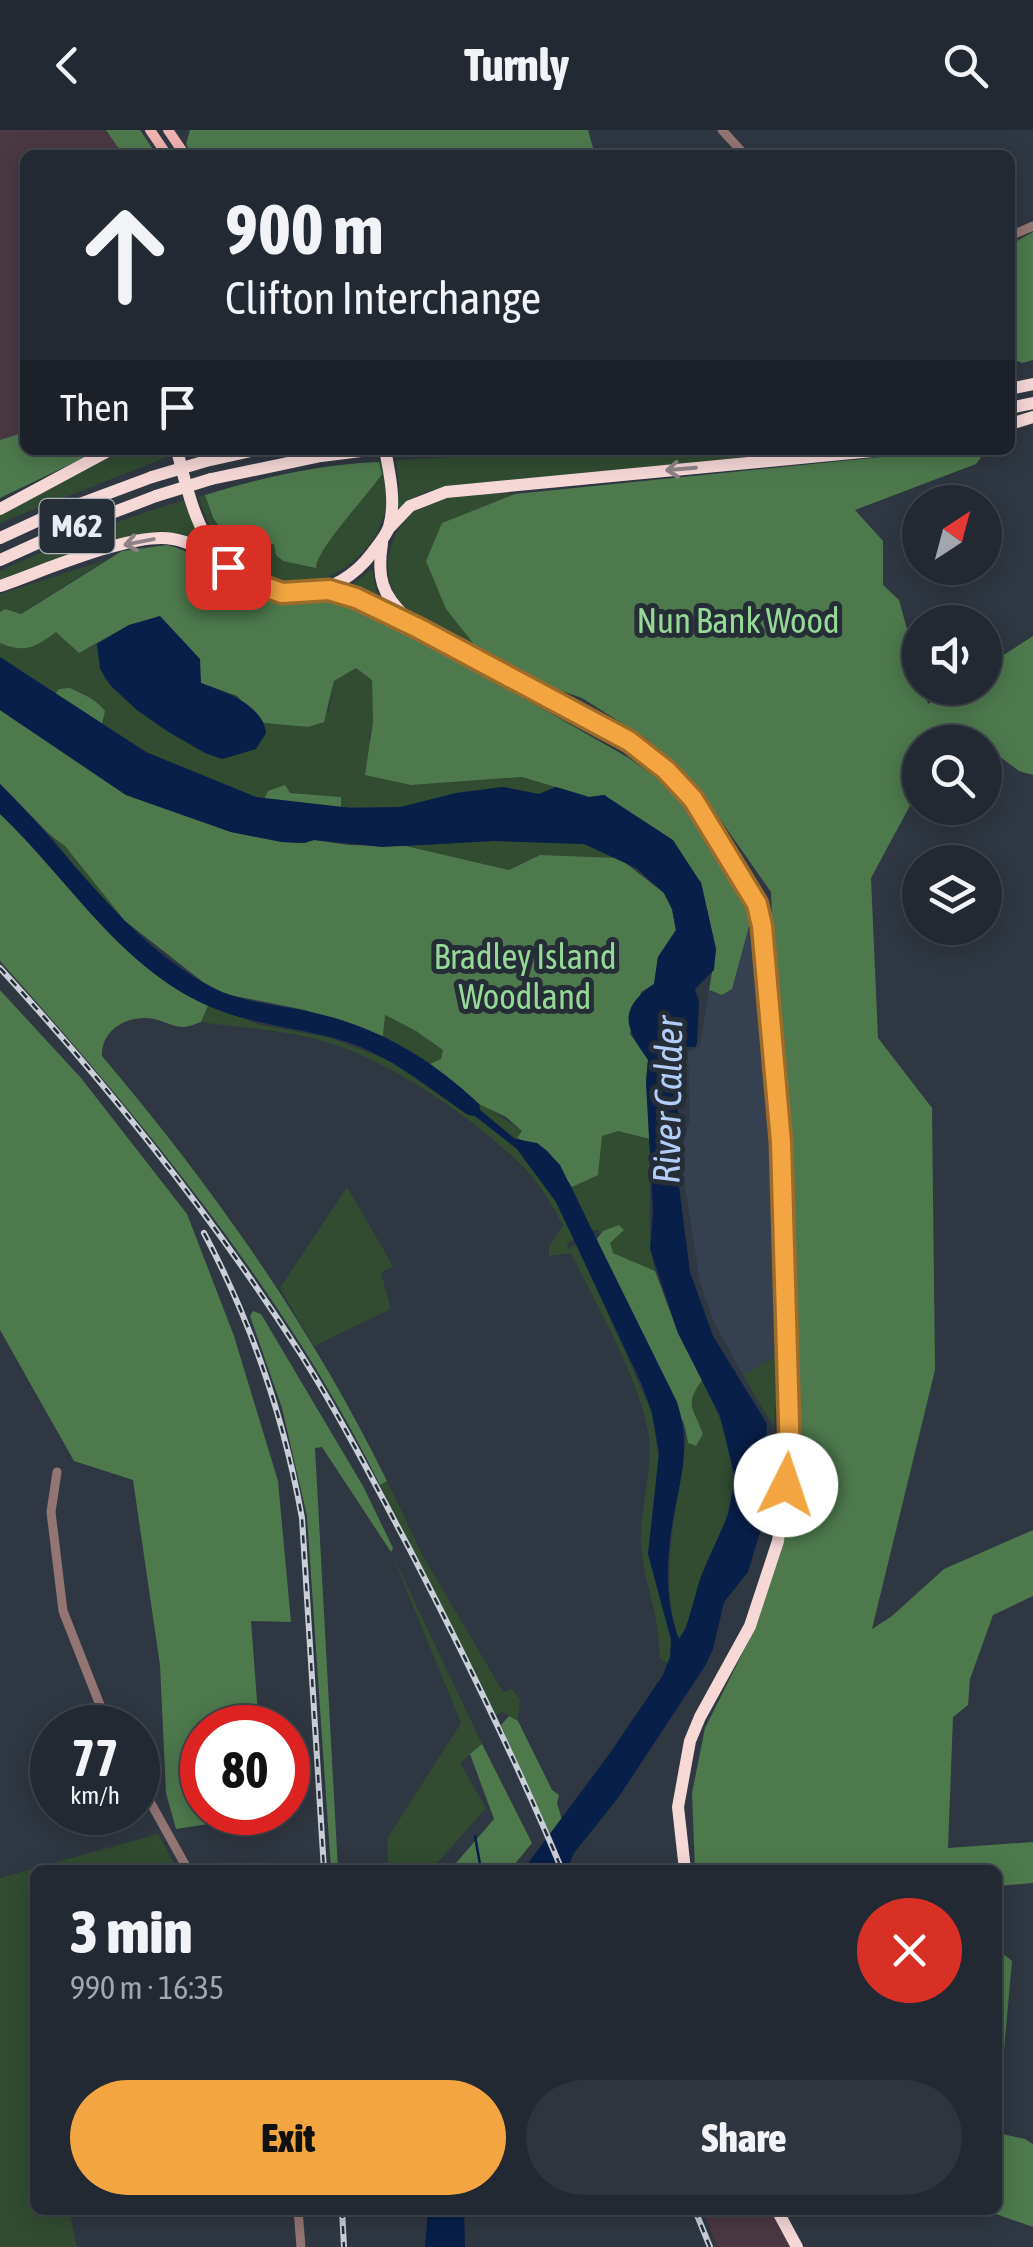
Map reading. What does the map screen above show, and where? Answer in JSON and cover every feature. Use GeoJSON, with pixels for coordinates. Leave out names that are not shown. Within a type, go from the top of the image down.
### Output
{"type":"FeatureCollection","features":[{"type":"Feature","properties":{"kind":"highway"},"geometry":{"type":"LineString","coordinates":[[0,508],[101,455]]}},
{"type":"Feature","properties":{"kind":"highway"},"geometry":{"type":"LineString","coordinates":[[178,455],[195,513],[228,567]]}},
{"type":"Feature","properties":{"kind":"highway","name":"M62"},"geometry":{"type":"LineString","coordinates":[[0,538],[152,477],[235,455]]}},
{"type":"Feature","properties":{"kind":"highway","name":"M62"},"geometry":{"type":"LineString","coordinates":[[0,560],[62,532],[211,478],[329,455]]}},
{"type":"Feature","properties":{"kind":"highway"},"geometry":{"type":"LineString","coordinates":[[386,455],[392,498],[378,569],[381,586],[390,602],[420,629]]}},
{"type":"Feature","properties":{"kind":"highway"},"geometry":{"type":"LineString","coordinates":[[329,590],[359,570],[410,506],[446,492],[831,455]]}},
{"type":"Feature","properties":{"kind":"highway"},"geometry":{"type":"LineString","coordinates":[[0,586],[124,545],[168,538],[190,543],[249,581],[282,593],[329,590],[420,629],[612,731],[658,763],[693,799],[757,904],[781,1142],[790,1458],[778,1541],[750,1626],[690,1741],[678,1807],[684,1865]]}},
{"type":"Feature","properties":{"kind":"highway"},"geometry":{"type":"LineString","coordinates":[[780,2215],[797,2247]]}},
{"type":"Feature","properties":{"kind":"street"},"geometry":{"type":"LineString","coordinates":[[722,130],[740,150]]}},
{"type":"Feature","properties":{"kind":"street"},"geometry":{"type":"LineString","coordinates":[[57,1472],[52,1512],[63,1611],[100,1705]]}},
{"type":"Feature","properties":{"kind":"street"},"geometry":{"type":"LineString","coordinates":[[160,1822],[185,1865]]}},
{"type":"Feature","properties":{"kind":"street"},"geometry":{"type":"LineString","coordinates":[[298,2215],[301,2247]]}},
{"type":"Feature","properties":{"kind":"shaded area"},"geometry":{"type":"Polygon","coordinates":[[[0,130],[106,130],[120,150],[20,150],[20,434],[0,440],[0,130]]]}},
{"type":"Feature","properties":{"kind":"shaded area"},"geometry":{"type":"Polygon","coordinates":[[[752,917],[774,1129],[779,1355],[743,1375],[714,1322],[700,1282],[680,1155],[690,1118],[688,1053],[700,1045],[709,990],[715,994],[732,989],[752,917]]]}},
{"type":"Feature","properties":{"kind":"shaded area"},"geometry":{"type":"Polygon","coordinates":[[[705,2215],[774,2215],[790,2247],[717,2247],[705,2215]]]}},
{"type":"Feature","properties":{"kind":"green space"},"geometry":{"type":"Polygon","coordinates":[[[106,130],[140,130],[154,150],[120,150],[106,130]]]}},
{"type":"Feature","properties":{"kind":"green space"},"geometry":{"type":"Polygon","coordinates":[[[190,130],[588,130],[594,150],[189,150],[186,144],[190,130]]]}},
{"type":"Feature","properties":{"kind":"green space"},"geometry":{"type":"Polygon","coordinates":[[[1033,232],[1033,360],[1022,363],[1015,360],[1015,242],[1033,232]]]}},
{"type":"Feature","properties":{"kind":"green space"},"geometry":{"type":"Polygon","coordinates":[[[20,434],[20,455],[90,455],[0,498],[0,440],[20,434]]]}},
{"type":"Feature","properties":{"kind":"green space"},"geometry":{"type":"Polygon","coordinates":[[[114,455],[172,455],[0,523],[0,515],[114,455]]]}},
{"type":"Feature","properties":{"kind":"green space"},"geometry":{"type":"Polygon","coordinates":[[[486,455],[779,455],[457,485],[425,492],[397,510],[396,460],[486,455]]]}},
{"type":"Feature","properties":{"kind":"green space","name":"Nun Bank Wood"},"geometry":{"type":"Polygon","coordinates":[[[901,455],[981,457],[976,464],[921,485],[902,485],[902,492],[855,510],[883,541],[883,585],[899,600],[902,611],[902,705],[1002,705],[1002,656],[1033,636],[1033,775],[1019,771],[1002,758],[1002,725],[902,725],[902,820],[871,878],[878,1038],[932,1108],[935,1370],[872,1629],[944,1569],[1033,1530],[1033,1596],[993,1615],[970,1679],[968,1705],[953,1717],[948,1848],[1033,1842],[1033,1883],[1002,1886],[1002,1865],[695,1865],[692,1793],[705,1728],[758,1622],[787,1518],[794,1446],[771,892],[693,781],[647,739],[582,698],[516,675],[480,652],[446,609],[426,561],[442,523],[515,494],[901,455]]]}},
{"type":"Feature","properties":{"kind":"green space"},"geometry":{"type":"Polygon","coordinates":[[[384,461],[387,502],[378,531],[347,566],[304,583],[259,576],[237,563],[218,541],[198,497],[205,495],[212,518],[229,540],[250,546],[275,544],[283,561],[316,567],[333,536],[382,474],[379,462],[384,461]]]}},
{"type":"Feature","properties":{"kind":"green space"},"geometry":{"type":"Polygon","coordinates":[[[379,462],[382,474],[333,536],[316,568],[283,561],[276,555],[274,544],[250,546],[229,540],[213,518],[205,495],[291,473],[379,462]]]}},
{"type":"Feature","properties":{"kind":"green space"},"geometry":{"type":"Polygon","coordinates":[[[477,493],[515,494],[442,523],[446,609],[480,652],[427,626],[409,612],[394,592],[388,566],[399,528],[417,509],[438,499],[477,493]]]}},
{"type":"Feature","properties":{"kind":"green space"},"geometry":{"type":"Polygon","coordinates":[[[186,500],[204,543],[182,534],[158,531],[0,579],[0,571],[46,551],[186,500]]]}},
{"type":"Feature","properties":{"kind":"green space"},"geometry":{"type":"Polygon","coordinates":[[[167,545],[196,556],[278,602],[356,604],[482,670],[629,758],[680,795],[703,824],[753,912],[732,989],[722,995],[709,990],[716,949],[701,882],[605,795],[589,797],[522,777],[411,785],[365,775],[373,721],[372,680],[356,668],[334,681],[324,722],[308,727],[264,723],[237,696],[201,683],[159,619],[129,625],[79,653],[56,632],[30,647],[0,643],[0,612],[5,609],[21,614],[122,551],[167,545]]]}},
{"type":"Feature","properties":{"kind":"green space"},"geometry":{"type":"Polygon","coordinates":[[[106,560],[20,614],[5,609],[0,612],[0,594],[106,560]]]}},
{"type":"Feature","properties":{"kind":"green space"},"geometry":{"type":"Polygon","coordinates":[[[372,569],[376,590],[385,607],[346,589],[372,569]]]}},
{"type":"Feature","properties":{"kind":"green space"},"geometry":{"type":"Polygon","coordinates":[[[56,631],[79,652],[97,644],[104,678],[136,710],[222,759],[256,749],[264,723],[308,727],[329,711],[334,681],[356,668],[372,679],[373,721],[369,738],[411,785],[522,777],[556,787],[539,794],[503,787],[456,793],[401,807],[341,807],[341,797],[268,791],[264,799],[256,797],[160,760],[102,725],[105,719],[87,696],[68,689],[59,689],[54,695],[0,657],[0,643],[30,647],[56,631]]]}},
{"type":"Feature","properties":{"kind":"green space"},"geometry":{"type":"Polygon","coordinates":[[[70,688],[105,711],[102,725],[54,695],[59,689],[70,688]]]}},
{"type":"Feature","properties":{"kind":"green space","name":"Bradley Island Woodland"},"geometry":{"type":"Polygon","coordinates":[[[0,710],[126,795],[231,832],[282,842],[314,840],[406,846],[509,870],[540,855],[619,858],[664,893],[676,930],[658,957],[654,984],[641,992],[630,1034],[648,1059],[650,1139],[618,1131],[602,1136],[598,1175],[572,1187],[546,1150],[517,1138],[522,1131],[506,1117],[479,1104],[430,1064],[441,1059],[443,1050],[416,1031],[385,1015],[383,1036],[305,1010],[225,994],[203,982],[125,921],[65,846],[0,784],[0,710]]]}},
{"type":"Feature","properties":{"kind":"green space"},"geometry":{"type":"Polygon","coordinates":[[[285,785],[290,793],[341,797],[341,807],[264,799],[268,791],[285,785]]]}},
{"type":"Feature","properties":{"kind":"green space"},"geometry":{"type":"Polygon","coordinates":[[[0,814],[121,944],[176,989],[208,1006],[201,1022],[185,1027],[145,1018],[126,1021],[106,1038],[102,1056],[183,1156],[258,1260],[326,1368],[387,1481],[380,1485],[301,1344],[208,1210],[106,1083],[0,961],[0,814]]]}},
{"type":"Feature","properties":{"kind":"green space"},"geometry":{"type":"Polygon","coordinates":[[[49,834],[65,846],[125,921],[101,899],[49,834]]]}},
{"type":"Feature","properties":{"kind":"green space"},"geometry":{"type":"Polygon","coordinates":[[[494,841],[584,844],[619,858],[540,855],[509,870],[406,846],[494,841]]]}},
{"type":"Feature","properties":{"kind":"green space"},"geometry":{"type":"Polygon","coordinates":[[[0,990],[81,1078],[187,1214],[234,1336],[278,1481],[291,1622],[251,1621],[257,1705],[180,1705],[180,1828],[176,1829],[166,1793],[160,1665],[133,1480],[74,1461],[0,1330],[0,990]]]}},
{"type":"Feature","properties":{"kind":"green space"},"geometry":{"type":"Polygon","coordinates":[[[208,1006],[261,1025],[331,1038],[390,1061],[475,1116],[517,1149],[556,1202],[575,1240],[567,1243],[568,1249],[577,1244],[652,1413],[660,1467],[648,1554],[673,1648],[668,1663],[659,1658],[641,1546],[650,1452],[645,1417],[617,1344],[571,1253],[549,1256],[549,1247],[563,1225],[542,1190],[492,1138],[407,1079],[323,1041],[201,1022],[208,1006]]]}},
{"type":"Feature","properties":{"kind":"green space"},"geometry":{"type":"Polygon","coordinates":[[[384,1015],[443,1050],[442,1059],[430,1064],[383,1036],[384,1015]]]}},
{"type":"Feature","properties":{"kind":"green space"},"geometry":{"type":"Polygon","coordinates":[[[480,1103],[523,1131],[515,1140],[480,1110],[480,1103]]]}},
{"type":"Feature","properties":{"kind":"green space"},"geometry":{"type":"Polygon","coordinates":[[[618,1131],[650,1139],[650,1223],[655,1271],[613,1253],[603,1231],[592,1231],[572,1187],[597,1175],[601,1136],[618,1131]]]}},
{"type":"Feature","properties":{"kind":"green space"},"geometry":{"type":"Polygon","coordinates":[[[347,1187],[393,1266],[381,1273],[391,1309],[314,1346],[280,1288],[347,1187]]]}},
{"type":"Feature","properties":{"kind":"green space"},"geometry":{"type":"Polygon","coordinates":[[[619,1225],[624,1230],[610,1243],[613,1253],[655,1271],[678,1333],[702,1380],[692,1402],[703,1434],[696,1446],[688,1443],[684,1424],[596,1240],[603,1231],[619,1225]]]}},
{"type":"Feature","properties":{"kind":"green space"},"geometry":{"type":"Polygon","coordinates":[[[253,1311],[261,1314],[363,1486],[393,1548],[391,1552],[322,1447],[315,1448],[338,1865],[331,1865],[307,1516],[282,1408],[250,1316],[253,1311]]]}},
{"type":"Feature","properties":{"kind":"green space"},"geometry":{"type":"Polygon","coordinates":[[[779,1355],[774,1428],[743,1375],[779,1355]]]}},
{"type":"Feature","properties":{"kind":"green space"},"geometry":{"type":"Polygon","coordinates":[[[702,1380],[728,1446],[733,1480],[724,1522],[678,1640],[669,1564],[686,1437],[688,1443],[696,1446],[703,1434],[692,1402],[702,1380]]]}},
{"type":"Feature","properties":{"kind":"green space"},"geometry":{"type":"Polygon","coordinates":[[[387,1481],[423,1556],[503,1692],[512,1689],[520,1699],[518,1721],[502,1712],[496,1715],[380,1485],[387,1481]]]}},
{"type":"Feature","properties":{"kind":"green space"},"geometry":{"type":"Polygon","coordinates":[[[391,1552],[482,1744],[460,1763],[486,1808],[435,1865],[388,1865],[387,1839],[461,1723],[391,1552]]]}},
{"type":"Feature","properties":{"kind":"green space"},"geometry":{"type":"Polygon","coordinates":[[[509,1716],[518,1721],[552,1790],[559,1795],[562,1820],[550,1834],[501,1725],[509,1716]]]}},
{"type":"Feature","properties":{"kind":"green space"},"geometry":{"type":"Polygon","coordinates":[[[482,1744],[532,1843],[514,1865],[454,1865],[494,1819],[470,1754],[482,1744]]]}},
{"type":"Feature","properties":{"kind":"green space"},"geometry":{"type":"Polygon","coordinates":[[[159,1835],[175,1865],[47,1865],[159,1835]]]}},
{"type":"Feature","properties":{"kind":"green space"},"geometry":{"type":"Polygon","coordinates":[[[30,1870],[30,2215],[70,2215],[77,2247],[0,2247],[0,1878],[30,1870]]]}},
{"type":"Feature","properties":{"kind":"green space"},"geometry":{"type":"Polygon","coordinates":[[[1002,1953],[1012,1961],[1002,2072],[1002,1953]]]}},
{"type":"Feature","properties":{"kind":"green space"},"geometry":{"type":"Polygon","coordinates":[[[1002,2134],[1033,2144],[1033,2227],[998,2215],[1002,2215],[1002,2134]]]}},
{"type":"Feature","properties":{"kind":"water"},"geometry":{"type":"Polygon","coordinates":[[[160,616],[200,659],[201,683],[241,700],[258,714],[266,733],[256,749],[222,759],[205,753],[137,710],[111,686],[100,669],[97,644],[129,625],[160,616]]]}},
{"type":"Feature","properties":{"kind":"water","name":"River Calder"},"geometry":{"type":"Polygon","coordinates":[[[0,657],[146,752],[256,797],[351,808],[401,807],[456,793],[503,787],[539,794],[556,787],[589,797],[604,795],[673,840],[701,883],[716,949],[714,970],[695,989],[699,1002],[697,1043],[695,1047],[683,1047],[676,1072],[675,1097],[679,1114],[684,1117],[675,1155],[690,1272],[713,1336],[767,1424],[760,1532],[748,1572],[724,1602],[705,1666],[569,1865],[527,1865],[663,1675],[671,1639],[648,1554],[659,1453],[652,1413],[556,1202],[517,1149],[475,1116],[393,1064],[344,1041],[216,1009],[141,963],[0,814],[0,784],[123,919],[178,966],[232,996],[354,1024],[399,1045],[441,1071],[515,1139],[537,1143],[560,1165],[677,1402],[682,1420],[683,1467],[668,1573],[669,1600],[679,1639],[728,1515],[735,1478],[720,1416],[678,1333],[650,1249],[653,1212],[648,1060],[634,1038],[629,1019],[634,1002],[654,984],[658,957],[676,930],[672,909],[664,893],[636,868],[584,844],[494,841],[382,847],[314,840],[282,842],[231,832],[126,795],[0,710],[0,657]]]}},
{"type":"Feature","properties":{"kind":"water"},"geometry":{"type":"Polygon","coordinates":[[[428,2215],[464,2215],[465,2247],[425,2247],[428,2215]]]}},
{"type":"Feature","properties":{"kind":"waterway"},"geometry":{"type":"LineString","coordinates":[[475,1836],[480,1865]]}},
{"type":"Feature","properties":{"kind":"railway"},"geometry":{"type":"LineString","coordinates":[[0,968],[160,1156],[302,1356],[450,1628],[560,1865]]}},
{"type":"Feature","properties":{"kind":"railway"},"geometry":{"type":"LineString","coordinates":[[204,1233],[237,1301],[264,1372],[286,1444],[302,1518],[324,1865]]}},
{"type":"Feature","properties":{"kind":"railway"},"geometry":{"type":"LineString","coordinates":[[342,2215],[344,2247]]}},
{"type":"Feature","properties":{"kind":"railway"},"geometry":{"type":"LineString","coordinates":[[697,2215],[710,2247]]}},
{"type":"Feature","properties":{"kind":"route"},"geometry":{"type":"LineString","coordinates":[[228,567],[249,581],[282,593],[329,590],[356,598],[621,736],[666,770],[693,799],[757,904],[781,1142],[790,1458],[786,1485]]}}]}
